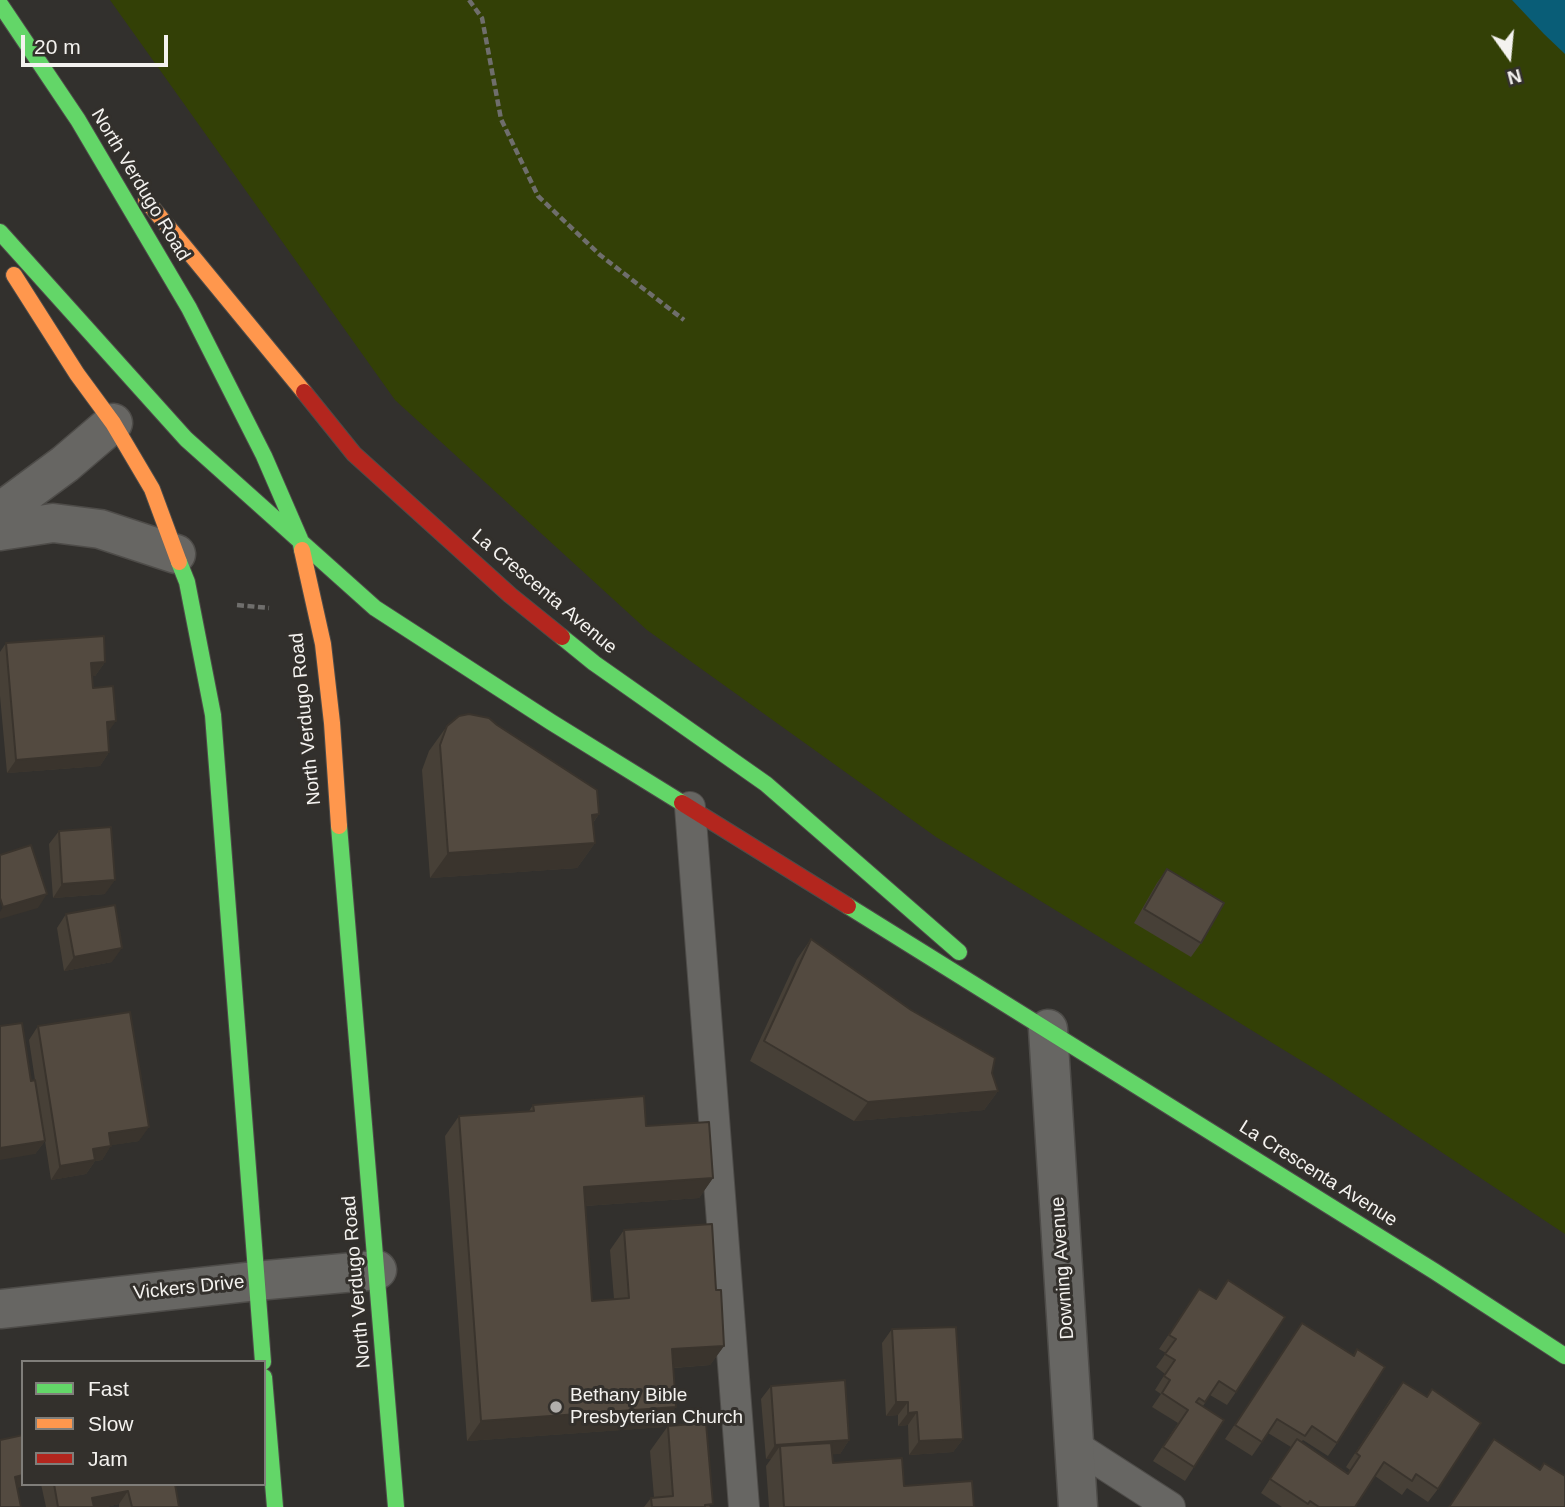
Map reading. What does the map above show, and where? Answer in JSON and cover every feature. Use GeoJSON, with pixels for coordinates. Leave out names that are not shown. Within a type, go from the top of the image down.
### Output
{"type":"FeatureCollection","features":[{"type":"Feature","properties":{"kind":"main road","name":"North Verdugo Road"},"geometry":{"type":"LineString","coordinates":[[0,4],[78,120],[189,308],[264,456],[300,538],[323,644],[329,696],[396,1507]]}},
{"type":"Feature","properties":{"kind":"main road","name":"La Crescenta Avenue"},"geometry":{"type":"LineString","coordinates":[[78,120],[237,308],[354,454],[510,595],[573,646],[766,784],[1048,1029]]}},
{"type":"Feature","properties":{"kind":"main road","name":"La Crescenta Avenue"},"geometry":{"type":"LineString","coordinates":[[0,232],[186,439],[300,538],[375,608],[551,722],[1048,1029],[1565,1356]]}},
{"type":"Feature","properties":{"kind":"main road"},"geometry":{"type":"LineString","coordinates":[[0,254],[77,374],[113,423],[152,489],[187,582],[213,715],[263,1360]]}},
{"type":"Feature","properties":{"kind":"main road"},"geometry":{"type":"LineString","coordinates":[[266,1401],[275,1507]]}},
{"type":"Feature","properties":{"kind":"street"},"geometry":{"type":"LineString","coordinates":[[0,512],[65,464],[113,423]]}},
{"type":"Feature","properties":{"kind":"street"},"geometry":{"type":"LineString","coordinates":[[0,531],[53,523],[100,529],[176,554]]}},
{"type":"Feature","properties":{"kind":"street","name":"Downing Avenue"},"geometry":{"type":"LineString","coordinates":[[1048,1029],[1078,1507]]}},
{"type":"Feature","properties":{"kind":"street","name":"Vickers Drive"},"geometry":{"type":"LineString","coordinates":[[0,1309],[377,1270]]}},
{"type":"Feature","properties":{"kind":"lane"},"geometry":{"type":"LineString","coordinates":[[690,807],[744,1507]]}},
{"type":"Feature","properties":{"kind":"lane"},"geometry":{"type":"LineString","coordinates":[[1074,1445],[1170,1507]]}},
{"type":"Feature","properties":{"kind":"path"},"geometry":{"type":"LineString","coordinates":[[469,0],[482,18],[501,119],[538,195],[600,255],[684,320]]}},
{"type":"Feature","properties":{"kind":"green space"},"geometry":{"type":"Polygon","coordinates":[[[110,0],[1565,0],[1565,1234],[1328,1077],[936,837],[647,630],[395,400],[110,0]]]}},
{"type":"Feature","properties":{"kind":"water"},"geometry":{"type":"Polygon","coordinates":[[[1512,0],[1565,0],[1565,54],[1544,34],[1512,0]]]}},
{"type":"Feature","properties":{"kind":"building"},"geometry":{"type":"Polygon","coordinates":[[[104,636],[105,662],[91,663],[93,688],[113,686],[116,721],[107,722],[109,752],[16,760],[6,643],[104,636]]]}},
{"type":"Feature","properties":{"kind":"building"},"geometry":{"type":"Polygon","coordinates":[[[469,714],[489,718],[597,790],[599,814],[592,815],[595,843],[448,853],[440,745],[447,726],[459,716],[469,714]]]}},
{"type":"Feature","properties":{"kind":"building"},"geometry":{"type":"Polygon","coordinates":[[[111,827],[115,880],[62,884],[59,831],[111,827]]]}},
{"type":"Feature","properties":{"kind":"building"},"geometry":{"type":"Polygon","coordinates":[[[31,845],[47,894],[3,907],[0,898],[0,855],[31,845]]]}},
{"type":"Feature","properties":{"kind":"building"},"geometry":{"type":"Polygon","coordinates":[[[1167,869],[1224,903],[1201,943],[1144,909],[1167,869]]]}},
{"type":"Feature","properties":{"kind":"building"},"geometry":{"type":"Polygon","coordinates":[[[115,905],[122,948],[74,957],[66,914],[115,905]]]}},
{"type":"Feature","properties":{"kind":"building"},"geometry":{"type":"Polygon","coordinates":[[[811,939],[911,1010],[995,1058],[992,1073],[998,1091],[868,1102],[764,1041],[811,939]]]}},
{"type":"Feature","properties":{"kind":"building"},"geometry":{"type":"Polygon","coordinates":[[[130,1012],[149,1127],[109,1133],[111,1146],[93,1149],[95,1160],[60,1166],[38,1026],[130,1012]]]}},
{"type":"Feature","properties":{"kind":"building"},"geometry":{"type":"Polygon","coordinates":[[[22,1023],[31,1081],[35,1080],[45,1141],[0,1148],[0,1026],[22,1023]]]}},
{"type":"Feature","properties":{"kind":"building"},"geometry":{"type":"Polygon","coordinates":[[[644,1096],[646,1126],[709,1122],[713,1178],[584,1187],[592,1301],[629,1298],[624,1230],[712,1224],[716,1290],[721,1290],[724,1346],[672,1349],[676,1407],[481,1421],[459,1116],[534,1111],[533,1105],[644,1096]]]}},
{"type":"Feature","properties":{"kind":"building"},"geometry":{"type":"Polygon","coordinates":[[[1228,1280],[1285,1317],[1236,1392],[1219,1381],[1205,1402],[1199,1398],[1196,1402],[1224,1420],[1194,1467],[1163,1447],[1188,1410],[1162,1393],[1170,1380],[1164,1376],[1175,1360],[1165,1354],[1176,1339],[1169,1335],[1199,1289],[1216,1299],[1228,1280]]]}},
{"type":"Feature","properties":{"kind":"building"},"geometry":{"type":"Polygon","coordinates":[[[1302,1323],[1354,1356],[1357,1349],[1385,1367],[1337,1443],[1312,1426],[1305,1436],[1277,1419],[1262,1442],[1235,1425],[1302,1323]]]}},
{"type":"Feature","properties":{"kind":"building"},"geometry":{"type":"Polygon","coordinates":[[[956,1327],[963,1439],[919,1441],[917,1412],[908,1413],[908,1402],[896,1402],[892,1329],[956,1327]]]}},
{"type":"Feature","properties":{"kind":"building"},"geometry":{"type":"Polygon","coordinates":[[[845,1380],[849,1440],[775,1445],[771,1386],[845,1380]]]}},
{"type":"Feature","properties":{"kind":"building"},"geometry":{"type":"Polygon","coordinates":[[[1403,1382],[1427,1397],[1432,1389],[1481,1423],[1438,1489],[1416,1474],[1412,1481],[1384,1462],[1355,1507],[1319,1507],[1310,1501],[1308,1504],[1270,1479],[1297,1439],[1348,1474],[1360,1456],[1356,1453],[1403,1382]]]}},
{"type":"Feature","properties":{"kind":"building"},"geometry":{"type":"Polygon","coordinates":[[[706,1423],[713,1504],[705,1507],[652,1507],[651,1498],[673,1496],[668,1426],[706,1423]]]}},
{"type":"Feature","properties":{"kind":"building"},"geometry":{"type":"Polygon","coordinates":[[[21,1435],[21,1476],[15,1477],[21,1507],[0,1507],[0,1440],[21,1435]]]}},
{"type":"Feature","properties":{"kind":"building"},"geometry":{"type":"Polygon","coordinates":[[[1494,1439],[1540,1470],[1544,1463],[1565,1476],[1565,1507],[1449,1507],[1494,1439]]]}},
{"type":"Feature","properties":{"kind":"building"},"geometry":{"type":"Polygon","coordinates":[[[831,1443],[833,1463],[902,1458],[904,1486],[972,1481],[974,1507],[784,1507],[780,1446],[831,1443]]]}},
{"type":"Feature","properties":{"kind":"building"},"geometry":{"type":"Polygon","coordinates":[[[54,1486],[175,1486],[179,1507],[132,1507],[128,1491],[92,1498],[94,1507],[58,1507],[54,1486]]]}},
{"type":"Feature","properties":{"kind":"traffic: fast"},"geometry":{"type":"LineString","coordinates":[[0,4],[78,120],[189,308],[264,456],[300,539],[302,550]]}},
{"type":"Feature","properties":{"kind":"traffic: fast"},"geometry":{"type":"LineString","coordinates":[[0,232],[186,439],[375,608],[682,803]]}},
{"type":"Feature","properties":{"kind":"traffic: fast"},"geometry":{"type":"LineString","coordinates":[[179,562],[187,582],[213,715],[263,1360]]}},
{"type":"Feature","properties":{"kind":"traffic: fast"},"geometry":{"type":"LineString","coordinates":[[562,637],[594,663],[766,784],[959,952]]}},
{"type":"Feature","properties":{"kind":"traffic: fast"},"geometry":{"type":"LineString","coordinates":[[339,826],[396,1507]]}},
{"type":"Feature","properties":{"kind":"traffic: fast"},"geometry":{"type":"LineString","coordinates":[[848,906],[1434,1271],[1565,1356]]}},
{"type":"Feature","properties":{"kind":"traffic: fast"},"geometry":{"type":"LineString","coordinates":[[266,1401],[275,1507]]}},
{"type":"Feature","properties":{"kind":"traffic: slow"},"geometry":{"type":"LineString","coordinates":[[146,200],[304,392]]}},
{"type":"Feature","properties":{"kind":"traffic: slow"},"geometry":{"type":"LineString","coordinates":[[14,275],[77,374],[113,423],[152,489],[179,562]]}},
{"type":"Feature","properties":{"kind":"traffic: slow"},"geometry":{"type":"LineString","coordinates":[[302,550],[323,644],[339,826]]}},
{"type":"Feature","properties":{"kind":"traffic: jam"},"geometry":{"type":"LineString","coordinates":[[304,392],[354,454],[510,595],[562,637]]}},
{"type":"Feature","properties":{"kind":"traffic: jam"},"geometry":{"type":"LineString","coordinates":[[682,803],[848,906]]}},
{"type":"Feature","properties":{"kind":"place","name":"Bethany Bible Presbyterian Church"},"geometry":{"type":"Point","coordinates":[556,1407]}}]}
